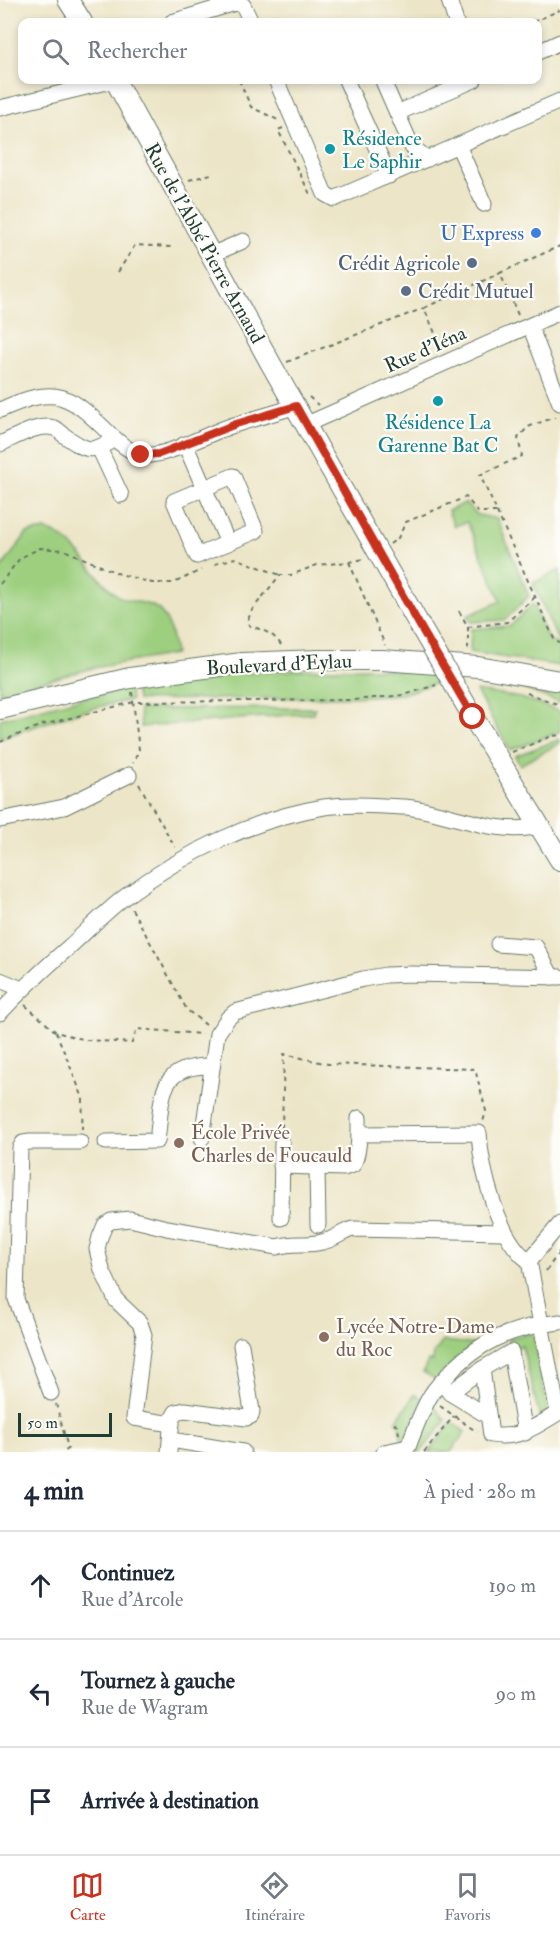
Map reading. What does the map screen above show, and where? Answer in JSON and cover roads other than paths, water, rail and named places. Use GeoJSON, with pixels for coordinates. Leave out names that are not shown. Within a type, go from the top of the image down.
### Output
{"type":"FeatureCollection","features":[{"type":"Feature","properties":{"kind":"main road"},"geometry":{"type":"LineString","coordinates":[[68,0],[79,18]]}},
{"type":"Feature","properties":{"kind":"main road","name":"Rue de l'Abbé Pierre Arnaud"},"geometry":{"type":"LineString","coordinates":[[117,84],[420,626],[497,757],[559,854]]}},
{"type":"Feature","properties":{"kind":"main road","name":"Boulevard d'Eylau"},"geometry":{"type":"LineString","coordinates":[[0,709],[130,678],[242,663],[392,660],[468,666],[560,681]]}},
{"type":"Feature","properties":{"kind":"street"},"geometry":{"type":"LineString","coordinates":[[449,0],[455,18]]}},
{"type":"Feature","properties":{"kind":"street"},"geometry":{"type":"LineString","coordinates":[[185,18],[235,3],[243,5],[249,18]]}},
{"type":"Feature","properties":{"kind":"street"},"geometry":{"type":"LineString","coordinates":[[542,50],[560,42]]}},
{"type":"Feature","properties":{"kind":"street"},"geometry":{"type":"LineString","coordinates":[[0,108],[99,84]]}},
{"type":"Feature","properties":{"kind":"street"},"geometry":{"type":"LineString","coordinates":[[278,84],[325,194],[334,199],[560,101]]}},
{"type":"Feature","properties":{"kind":"street"},"geometry":{"type":"LineString","coordinates":[[348,84],[389,176]]}},
{"type":"Feature","properties":{"kind":"street"},"geometry":{"type":"LineString","coordinates":[[384,84],[411,147],[428,159]]}},
{"type":"Feature","properties":{"kind":"street"},"geometry":{"type":"LineString","coordinates":[[397,113],[465,84]]}},
{"type":"Feature","properties":{"kind":"street"},"geometry":{"type":"LineString","coordinates":[[458,146],[484,204]]}},
{"type":"Feature","properties":{"kind":"street"},"geometry":{"type":"LineString","coordinates":[[211,255],[243,241]]}},
{"type":"Feature","properties":{"kind":"street","name":"Rue d'Iéna"},"geometry":{"type":"LineString","coordinates":[[307,424],[560,312]]}},
{"type":"Feature","properties":{"kind":"street"},"geometry":{"type":"LineString","coordinates":[[526,327],[560,403]]}},
{"type":"Feature","properties":{"kind":"street"},"geometry":{"type":"LineString","coordinates":[[0,410],[27,398],[50,395],[69,400],[84,409],[130,451],[149,455],[159,454],[236,424],[296,406]]}},
{"type":"Feature","properties":{"kind":"street"},"geometry":{"type":"LineString","coordinates":[[0,444],[41,427],[54,428],[83,449],[99,448],[116,439]]}},
{"type":"Feature","properties":{"kind":"street"},"geometry":{"type":"LineString","coordinates":[[185,444],[228,543]]}},
{"type":"Feature","properties":{"kind":"street"},"geometry":{"type":"LineString","coordinates":[[99,448],[121,495]]}},
{"type":"Feature","properties":{"kind":"street"},"geometry":{"type":"LineString","coordinates":[[233,476],[256,531],[228,543],[197,556],[174,501],[233,476]]}},
{"type":"Feature","properties":{"kind":"street"},"geometry":{"type":"LineString","coordinates":[[0,820],[64,807],[133,778]]}},
{"type":"Feature","properties":{"kind":"street"},"geometry":{"type":"LineString","coordinates":[[0,1013],[19,992],[126,896],[182,860],[246,829],[287,815],[326,807],[369,806],[419,808],[503,828],[530,828],[539,825]]}},
{"type":"Feature","properties":{"kind":"street"},"geometry":{"type":"LineString","coordinates":[[498,945],[536,947],[556,977]]}},
{"type":"Feature","properties":{"kind":"street"},"geometry":{"type":"LineString","coordinates":[[202,1138],[217,1034],[228,1018],[244,1009],[363,979],[412,974],[556,977]]}},
{"type":"Feature","properties":{"kind":"street"},"geometry":{"type":"LineString","coordinates":[[0,980],[19,992]]}},
{"type":"Feature","properties":{"kind":"street"},"geometry":{"type":"LineString","coordinates":[[106,1142],[157,1141],[164,1092],[170,1078],[176,1072],[190,1067],[212,1066]]}},
{"type":"Feature","properties":{"kind":"street"},"geometry":{"type":"LineString","coordinates":[[281,1166],[344,1168],[353,1165],[357,1158],[359,1118]]}},
{"type":"Feature","properties":{"kind":"street"},"geometry":{"type":"LineString","coordinates":[[360,1134],[479,1133],[480,1158],[505,1232],[513,1247],[528,1261],[558,1413],[525,1433],[500,1437],[491,1435],[482,1368]]}},
{"type":"Feature","properties":{"kind":"street"},"geometry":{"type":"LineString","coordinates":[[51,1394],[16,1299],[20,1148],[23,1143],[30,1142],[80,1142]]}},
{"type":"Feature","properties":{"kind":"street"},"geometry":{"type":"LineString","coordinates":[[281,1218],[282,1143]]}},
{"type":"Feature","properties":{"kind":"street"},"geometry":{"type":"LineString","coordinates":[[317,1168],[318,1225]]}},
{"type":"Feature","properties":{"kind":"street"},"geometry":{"type":"LineString","coordinates":[[243,1452],[171,1439],[134,1418],[144,1335],[137,1319],[116,1300],[102,1270],[98,1249],[105,1225],[118,1219],[130,1219],[190,1233],[277,1247],[289,1243],[318,1243],[334,1239],[353,1229],[497,1234],[505,1232]]}},
{"type":"Feature","properties":{"kind":"street"},"geometry":{"type":"LineString","coordinates":[[528,1261],[560,1224]]}},
{"type":"Feature","properties":{"kind":"street"},"geometry":{"type":"LineString","coordinates":[[0,1292],[15,1287]]}},
{"type":"Feature","properties":{"kind":"street"},"geometry":{"type":"LineString","coordinates":[[446,1388],[455,1366],[477,1347],[539,1317],[560,1322]]}},
{"type":"Feature","properties":{"kind":"street"},"geometry":{"type":"LineString","coordinates":[[171,1439],[173,1415],[185,1410],[246,1418],[251,1416],[241,1345]]}},
{"type":"Feature","properties":{"kind":"street"},"geometry":{"type":"LineString","coordinates":[[384,1452],[408,1448],[429,1397],[511,1352],[525,1433]]}},
{"type":"Feature","properties":{"kind":"street"},"geometry":{"type":"LineString","coordinates":[[446,1388],[488,1416]]}},
{"type":"Feature","properties":{"kind":"place","name":"Résidence Le Saphir"},"geometry":{"type":"Point","coordinates":[330,149]}},
{"type":"Feature","properties":{"kind":"place","name":"U Express"},"geometry":{"type":"Point","coordinates":[536,233]}},
{"type":"Feature","properties":{"kind":"place","name":"Crédit Agricole"},"geometry":{"type":"Point","coordinates":[472,263]}},
{"type":"Feature","properties":{"kind":"place","name":"Crédit Mutuel"},"geometry":{"type":"Point","coordinates":[406,291]}},
{"type":"Feature","properties":{"kind":"place","name":"Résidence La Garenne Bat C"},"geometry":{"type":"Point","coordinates":[438,401]}},
{"type":"Feature","properties":{"kind":"place","name":"École Privée Charles de Foucauld"},"geometry":{"type":"Point","coordinates":[179,1143]}},
{"type":"Feature","properties":{"kind":"place","name":"Lycée Notre-Dame du Roc"},"geometry":{"type":"Point","coordinates":[324,1337]}}]}
